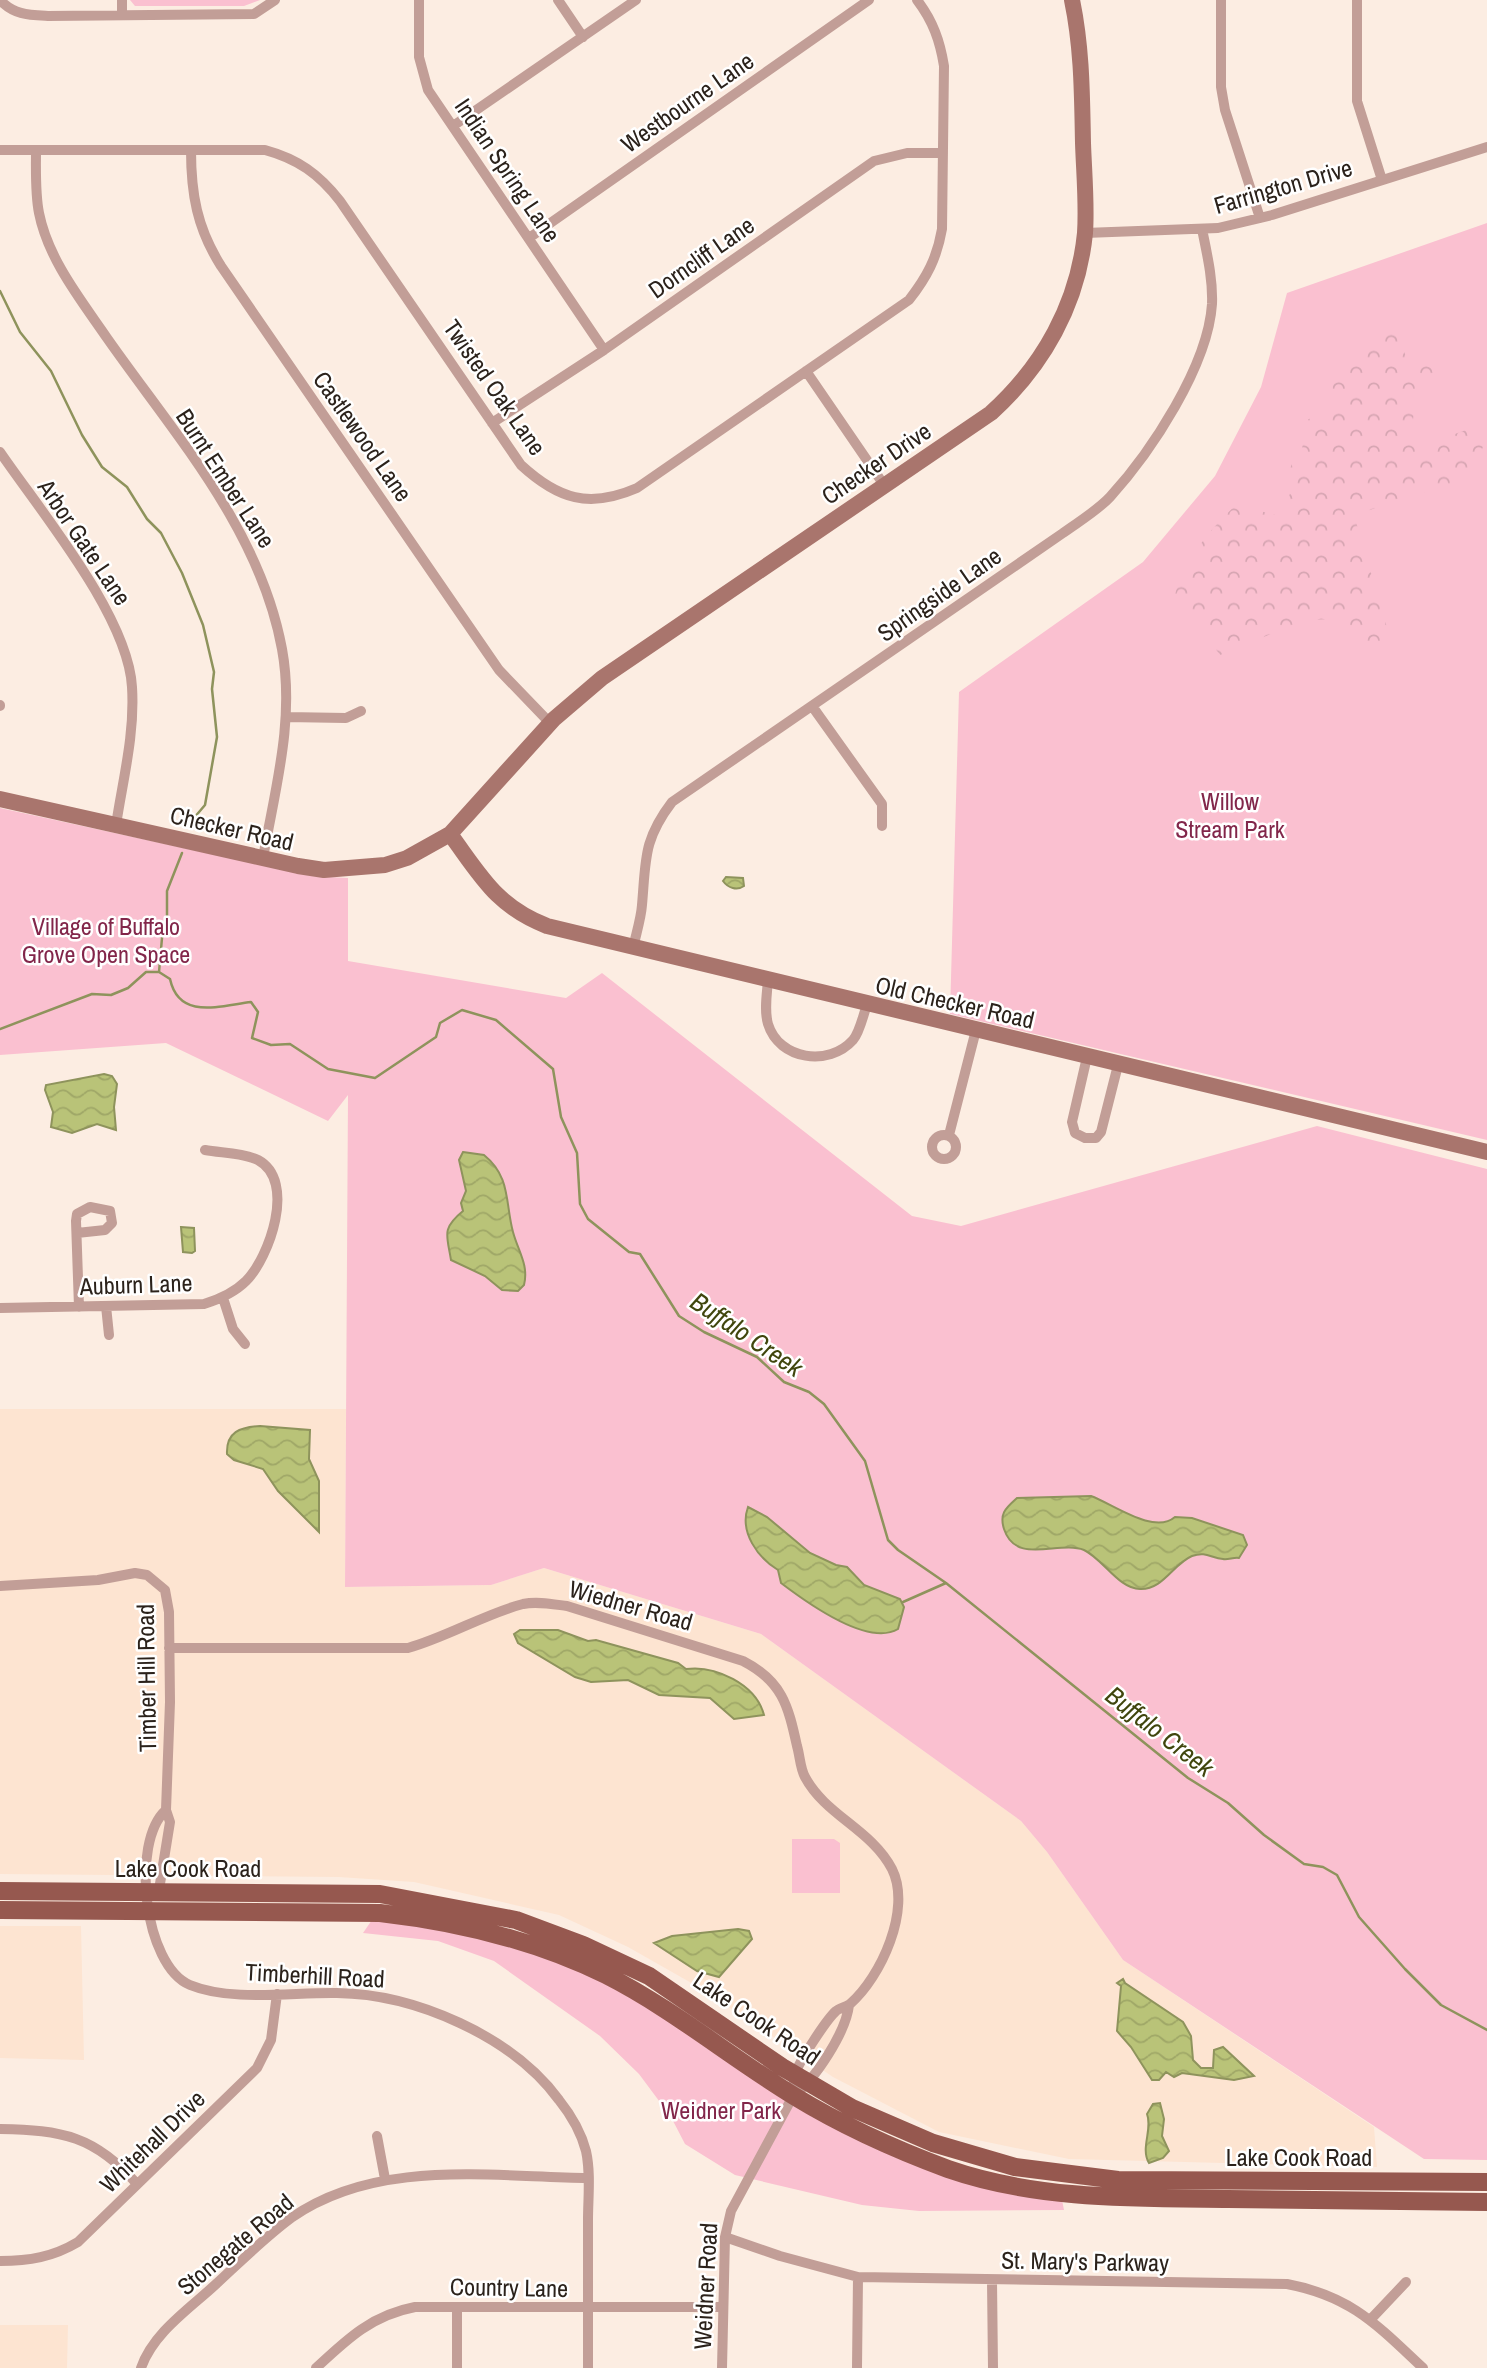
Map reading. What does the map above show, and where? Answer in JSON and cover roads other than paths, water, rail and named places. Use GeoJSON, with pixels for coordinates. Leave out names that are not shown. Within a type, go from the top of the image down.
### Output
{"type":"FeatureCollection","features":[{"type":"Feature","properties":{"kind":"main road","name":"Lake Cook Road"},"geometry":{"type":"LineString","coordinates":[[0,1891],[380,1913],[434,1919],[492,1932],[555,1953],[616,1980],[660,2005],[793,2096],[873,2139],[952,2170],[1016,2186],[1071,2194],[1135,2198],[1487,2202]]}},
{"type":"Feature","properties":{"kind":"main road","name":"Lake Cook Road"},"geometry":{"type":"LineString","coordinates":[[0,1910],[152,1898],[380,1894],[516,1920],[583,1945],[649,1976],[802,2079],[852,2108],[933,2143],[1003,2164],[1073,2177],[1166,2181],[1487,2182]]}},
{"type":"Feature","properties":{"kind":"street"},"geometry":{"type":"LineString","coordinates":[[0,0],[9,9],[23,15],[254,14],[275,0]]}},
{"type":"Feature","properties":{"kind":"street"},"geometry":{"type":"LineString","coordinates":[[122,0],[122,15]]}},
{"type":"Feature","properties":{"kind":"street","name":"Indian Spring Lane"},"geometry":{"type":"LineString","coordinates":[[419,0],[422,73],[428,90],[604,350]]}},
{"type":"Feature","properties":{"kind":"street"},"geometry":{"type":"LineString","coordinates":[[558,0],[583,37]]}},
{"type":"Feature","properties":{"kind":"street"},"geometry":{"type":"LineString","coordinates":[[453,126],[636,0]]}},
{"type":"Feature","properties":{"kind":"street","name":"Westbourne Lane"},"geometry":{"type":"LineString","coordinates":[[528,238],[869,0]]}},
{"type":"Feature","properties":{"kind":"street","name":"Twisted Oak Lane"},"geometry":{"type":"LineString","coordinates":[[0,149],[265,149],[302,164],[322,178],[521,465],[556,491],[575,498],[616,497],[637,488],[909,300],[926,279],[938,252],[942,229],[944,66],[941,45],[931,20],[917,0]]}},
{"type":"Feature","properties":{"kind":"street","name":"Checker Drive"},"geometry":{"type":"LineString","coordinates":[[450,834],[550,723],[603,677],[991,413],[1020,387],[1052,341],[1074,291],[1085,233],[1082,45],[1072,0]]}},
{"type":"Feature","properties":{"kind":"street"},"geometry":{"type":"LineString","coordinates":[[1221,0],[1221,87],[1224,110],[1260,218]]}},
{"type":"Feature","properties":{"kind":"street"},"geometry":{"type":"LineString","coordinates":[[1357,0],[1357,101],[1382,180]]}},
{"type":"Feature","properties":{"kind":"street","name":"Farrington Drive"},"geometry":{"type":"LineString","coordinates":[[1085,233],[1202,229],[1260,218],[1487,147]]}},
{"type":"Feature","properties":{"kind":"street","name":"Burnt Ember Lane"},"geometry":{"type":"LineString","coordinates":[[36,149],[39,213],[62,268],[233,518],[263,576],[283,651],[286,717],[282,762],[263,858]]}},
{"type":"Feature","properties":{"kind":"street","name":"Castlewood Lane"},"geometry":{"type":"LineString","coordinates":[[191,149],[194,208],[206,243],[499,670],[550,723]]}},
{"type":"Feature","properties":{"kind":"street","name":"Dorncliff Lane"},"geometry":{"type":"LineString","coordinates":[[492,423],[604,350],[874,161],[907,153],[943,153]]}},
{"type":"Feature","properties":{"kind":"street","name":"Springside Lane"},"geometry":{"type":"LineString","coordinates":[[633,948],[642,907],[646,850],[656,823],[672,802],[1063,533],[1108,499],[1137,464],[1163,431],[1185,388],[1207,330],[1212,285],[1202,229]]}},
{"type":"Feature","properties":{"kind":"street"},"geometry":{"type":"LineString","coordinates":[[806,371],[884,485]]}},
{"type":"Feature","properties":{"kind":"street","name":"Arbor Gate Lane"},"geometry":{"type":"LineString","coordinates":[[0,452],[102,600],[129,664],[132,729],[116,825]]}},
{"type":"Feature","properties":{"kind":"street"},"geometry":{"type":"LineString","coordinates":[[812,706],[881,804],[882,826]]}},
{"type":"Feature","properties":{"kind":"street"},"geometry":{"type":"LineString","coordinates":[[286,717],[346,718],[361,711]]}},
{"type":"Feature","properties":{"kind":"street","name":"Checker Road"},"geometry":{"type":"LineString","coordinates":[[0,799],[324,870],[364,869],[407,858],[450,834]]}},
{"type":"Feature","properties":{"kind":"street","name":"Old Checker Road"},"geometry":{"type":"LineString","coordinates":[[450,834],[495,896],[526,918],[633,948],[867,1005],[1487,1152]]}},
{"type":"Feature","properties":{"kind":"street"},"geometry":{"type":"LineString","coordinates":[[768,980],[768,1023],[774,1036],[800,1055],[813,1057],[842,1049],[855,1038],[867,1005]]}},
{"type":"Feature","properties":{"kind":"street"},"geometry":{"type":"LineString","coordinates":[[948,1135],[976,1030]]}},
{"type":"Feature","properties":{"kind":"street"},"geometry":{"type":"LineString","coordinates":[[1087,1058],[1072,1122],[1075,1133],[1085,1139],[1096,1138],[1101,1132],[1118,1065]]}},
{"type":"Feature","properties":{"kind":"street","name":"Auburn Lane"},"geometry":{"type":"LineString","coordinates":[[0,1308],[204,1304],[223,1297],[246,1282],[271,1242],[277,1213],[276,1189],[268,1168],[257,1159],[205,1150]]}},
{"type":"Feature","properties":{"kind":"street"},"geometry":{"type":"LineString","coordinates":[[77,1233],[79,1307]]}},
{"type":"Feature","properties":{"kind":"street"},"geometry":{"type":"LineString","coordinates":[[223,1297],[233,1329],[245,1344]]}},
{"type":"Feature","properties":{"kind":"street"},"geometry":{"type":"LineString","coordinates":[[106,1306],[109,1335]]}},
{"type":"Feature","properties":{"kind":"street","name":"Timber Hill Road"},"geometry":{"type":"LineString","coordinates":[[0,1586],[86,1581],[135,1573],[147,1575],[165,1590],[168,1597],[169,1648],[169,1794],[166,1811],[170,1822],[152,1898]]}},
{"type":"Feature","properties":{"kind":"street","name":"Wiedner Road"},"geometry":{"type":"LineString","coordinates":[[169,1648],[408,1648],[446,1636],[523,1604],[542,1602],[567,1606],[743,1661],[763,1671],[777,1687],[788,1705],[803,1773],[819,1800],[864,1834],[881,1853],[893,1872],[898,1903]]}},
{"type":"Feature","properties":{"kind":"street","name":"Timber Hill Road"},"geometry":{"type":"LineString","coordinates":[[152,1898],[152,1835],[156,1819],[166,1811]]}},
{"type":"Feature","properties":{"kind":"street","name":"Timberhill Road"},"geometry":{"type":"LineString","coordinates":[[152,1898],[158,1950],[169,1971],[187,1984],[211,1992],[356,1994],[402,2001],[440,2014],[488,2038],[525,2066],[557,2096],[581,2136],[586,2153],[588,2368]]}},
{"type":"Feature","properties":{"kind":"street","name":"Weidner Road"},"geometry":{"type":"LineString","coordinates":[[722,2368],[725,2237],[741,2186],[793,2096],[836,2011],[849,2005],[868,1982],[898,1923],[898,1903]]}},
{"type":"Feature","properties":{"kind":"street","name":"Whitehall Drive"},"geometry":{"type":"LineString","coordinates":[[0,2260],[26,2261],[58,2254],[78,2242],[257,2068],[271,2040],[277,1994]]}},
{"type":"Feature","properties":{"kind":"street","name":"Weidner Road"},"geometry":{"type":"LineString","coordinates":[[802,2079],[848,2018],[849,2005]]}},
{"type":"Feature","properties":{"kind":"street"},"geometry":{"type":"LineString","coordinates":[[0,2129],[48,2129],[75,2137],[99,2147],[137,2184]]}},
{"type":"Feature","properties":{"kind":"street"},"geometry":{"type":"LineString","coordinates":[[377,2136],[385,2179]]}},
{"type":"Feature","properties":{"kind":"street","name":"Stonegate Road"},"geometry":{"type":"LineString","coordinates":[[141,2368],[156,2339],[293,2217],[331,2197],[385,2179],[416,2176],[588,2178]]}},
{"type":"Feature","properties":{"kind":"street","name":"St. Mary's Parkway"},"geometry":{"type":"LineString","coordinates":[[725,2237],[793,2260],[858,2277],[1287,2284],[1318,2290],[1371,2319],[1423,2368]]}},
{"type":"Feature","properties":{"kind":"street"},"geometry":{"type":"LineString","coordinates":[[857,2368],[858,2277]]}},
{"type":"Feature","properties":{"kind":"street"},"geometry":{"type":"LineString","coordinates":[[992,2281],[993,2368]]}},
{"type":"Feature","properties":{"kind":"street"},"geometry":{"type":"LineString","coordinates":[[1371,2319],[1406,2282]]}},
{"type":"Feature","properties":{"kind":"street","name":"Country Lane"},"geometry":{"type":"LineString","coordinates":[[316,2368],[359,2328],[391,2311],[415,2307],[722,2307]]}},
{"type":"Feature","properties":{"kind":"street"},"geometry":{"type":"LineString","coordinates":[[457,2307],[457,2368]]}},
{"type":"Feature","properties":{"kind":"water"},"geometry":{"type":"Polygon","coordinates":[[[726,877],[743,878],[744,886],[730,887],[723,881],[726,877]]]}},
{"type":"Feature","properties":{"kind":"water"},"geometry":{"type":"Polygon","coordinates":[[[104,1074],[112,1076],[117,1084],[114,1107],[116,1130],[97,1124],[72,1133],[51,1127],[53,1112],[45,1090],[46,1085],[104,1074]]]}},
{"type":"Feature","properties":{"kind":"water"},"geometry":{"type":"Polygon","coordinates":[[[463,1152],[484,1155],[493,1163],[503,1181],[513,1232],[525,1271],[524,1285],[518,1291],[502,1290],[485,1276],[451,1260],[448,1228],[463,1211],[461,1203],[466,1191],[459,1160],[463,1152]]]}},
{"type":"Feature","properties":{"kind":"water"},"geometry":{"type":"Polygon","coordinates":[[[181,1227],[194,1228],[195,1251],[192,1253],[183,1252],[181,1227]]]}},
{"type":"Feature","properties":{"kind":"water"},"geometry":{"type":"Polygon","coordinates":[[[260,1426],[310,1430],[309,1459],[319,1481],[319,1532],[278,1491],[263,1469],[234,1460],[227,1454],[229,1440],[236,1432],[260,1426]]]}},
{"type":"Feature","properties":{"kind":"water"},"geometry":{"type":"Polygon","coordinates":[[[1091,1496],[1145,1520],[1166,1522],[1175,1517],[1192,1518],[1243,1535],[1247,1545],[1239,1558],[1225,1559],[1201,1554],[1192,1556],[1162,1581],[1140,1589],[1125,1584],[1084,1550],[1028,1549],[1010,1540],[1004,1529],[1004,1511],[1017,1498],[1091,1496]]]}},
{"type":"Feature","properties":{"kind":"water"},"geometry":{"type":"Polygon","coordinates":[[[748,1507],[767,1517],[810,1553],[847,1567],[864,1585],[900,1599],[904,1607],[898,1629],[885,1633],[854,1627],[821,1611],[781,1583],[778,1570],[757,1551],[748,1535],[748,1507]]]}},
{"type":"Feature","properties":{"kind":"water"},"geometry":{"type":"Polygon","coordinates":[[[520,1630],[558,1630],[588,1641],[596,1640],[678,1663],[686,1669],[709,1670],[721,1674],[733,1679],[753,1694],[764,1715],[734,1719],[710,1698],[659,1695],[628,1680],[591,1682],[575,1677],[518,1643],[514,1634],[520,1630]]]}},
{"type":"Feature","properties":{"kind":"water"},"geometry":{"type":"Polygon","coordinates":[[[738,1929],[749,1931],[752,1939],[719,1977],[697,1971],[654,1943],[672,1936],[738,1929]]]}},
{"type":"Feature","properties":{"kind":"water"},"geometry":{"type":"Polygon","coordinates":[[[1123,1979],[1183,2022],[1191,2036],[1193,2060],[1201,2068],[1213,2068],[1214,2050],[1223,2047],[1254,2076],[1234,2080],[1182,2073],[1174,2077],[1166,2072],[1159,2080],[1152,2080],[1117,2031],[1121,1986],[1117,1983],[1123,1979]]]}},
{"type":"Feature","properties":{"kind":"water"},"geometry":{"type":"Polygon","coordinates":[[[1160,2103],[1164,2119],[1162,2136],[1169,2151],[1163,2158],[1149,2163],[1146,2151],[1149,2126],[1147,2114],[1153,2104],[1160,2103]]]}},
{"type":"Feature","properties":{"kind":"waterway"},"geometry":{"type":"LineString","coordinates":[[0,291],[20,332],[51,371],[82,435],[102,467],[127,487],[147,519],[161,533],[182,573],[203,625],[214,672],[212,689],[217,737],[205,805],[188,825]]}},
{"type":"Feature","properties":{"kind":"waterway"},"geometry":{"type":"LineString","coordinates":[[159,972],[162,938],[167,921],[167,891],[182,853]]}},
{"type":"Feature","properties":{"kind":"waterway","name":"Buffalo Creek"},"geometry":{"type":"LineString","coordinates":[[0,1029],[92,994],[111,995],[128,988],[146,972],[159,972],[170,979],[175,992],[191,1005],[214,1007],[251,1002],[258,1012],[252,1038],[271,1045],[290,1044],[328,1069],[375,1078],[436,1037],[440,1023],[462,1010],[496,1020],[553,1069],[561,1117],[577,1153],[580,1204],[588,1219],[629,1252],[640,1254],[679,1316],[704,1332],[757,1357],[784,1382],[809,1392],[824,1404],[865,1461],[888,1540],[946,1583],[1188,1778],[1228,1803],[1264,1835],[1304,1864],[1323,1867],[1337,1875],[1359,1917],[1405,1969],[1441,2005],[1487,2030]]}},
{"type":"Feature","properties":{"kind":"waterway"},"geometry":{"type":"LineString","coordinates":[[903,1602],[946,1583]]}},
{"type":"Feature","properties":{"kind":"park label","name":"Willow Stream Park"},"geometry":{"type":"Point","coordinates":[1230,815]}},
{"type":"Feature","properties":{"kind":"park label","name":"Village of Buffalo Grove Open Space"},"geometry":{"type":"Point","coordinates":[106,940]}},
{"type":"Feature","properties":{"kind":"park label","name":"Weidner Park"},"geometry":{"type":"Point","coordinates":[721,2110]}}]}
